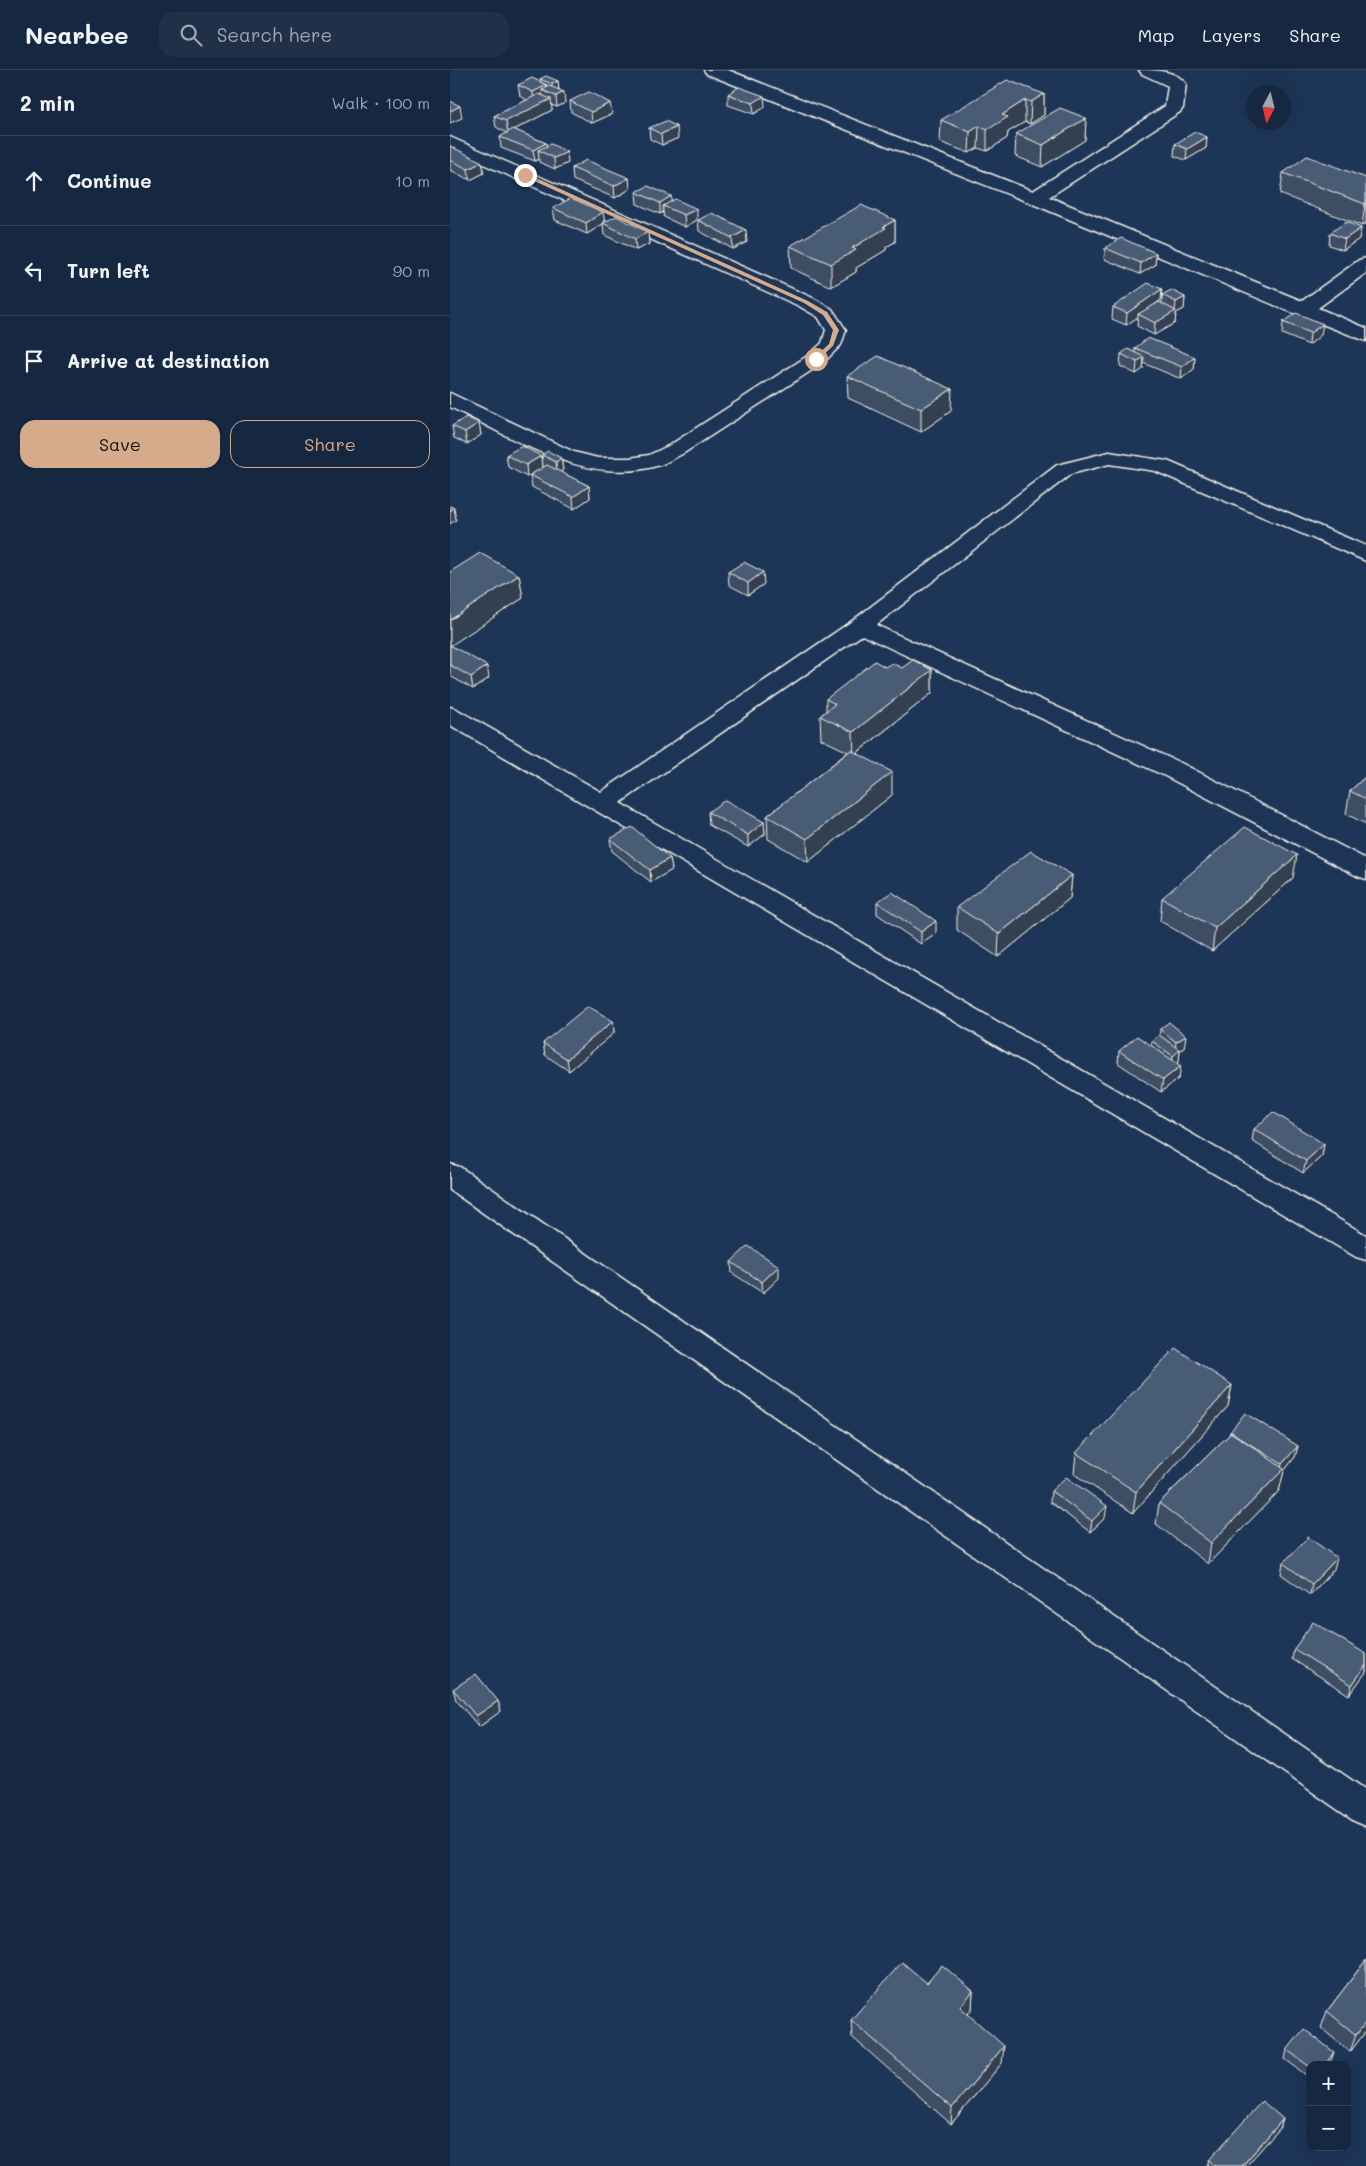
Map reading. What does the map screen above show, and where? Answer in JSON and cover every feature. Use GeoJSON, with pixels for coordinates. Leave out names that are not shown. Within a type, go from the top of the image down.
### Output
{"type":"FeatureCollection","features":[{"type":"Feature","properties":{"kind":"street"},"geometry":{"type":"LineString","coordinates":[[713,70],[1035,198],[1366,335]]}},
{"type":"Feature","properties":{"kind":"street"},"geometry":{"type":"LineString","coordinates":[[1035,198],[1174,108],[1177,84],[1148,70]]}},
{"type":"Feature","properties":{"kind":"street"},"geometry":{"type":"LineString","coordinates":[[450,142],[806,302],[825,313],[836,330],[831,345],[808,364],[677,449],[654,460],[630,464],[598,464],[567,456],[450,399]]}},
{"type":"Feature","properties":{"kind":"street"},"geometry":{"type":"LineString","coordinates":[[1303,310],[1366,264]]}},
{"type":"Feature","properties":{"kind":"street"},"geometry":{"type":"LineString","coordinates":[[603,803],[860,626],[1064,469],[1109,458],[1160,465],[1366,554]]}},
{"type":"Feature","properties":{"kind":"street"},"geometry":{"type":"LineString","coordinates":[[860,626],[1174,770],[1366,870]]}},
{"type":"Feature","properties":{"kind":"street"},"geometry":{"type":"LineString","coordinates":[[450,715],[1366,1249]]}},
{"type":"Feature","properties":{"kind":"street"},"geometry":{"type":"LineString","coordinates":[[450,1175],[1366,1810]]}},
{"type":"Feature","properties":{"kind":"building"},"geometry":{"type":"Polygon","coordinates":[[[546,76],[558,81],[552,84],[540,79],[546,76]]]}},
{"type":"Feature","properties":{"kind":"building"},"geometry":{"type":"Polygon","coordinates":[[[532,78],[547,85],[533,92],[518,85],[532,78]]]}},
{"type":"Feature","properties":{"kind":"building"},"geometry":{"type":"Polygon","coordinates":[[[1007,80],[1044,94],[1031,102],[1025,100],[1002,115],[1008,117],[987,130],[979,126],[970,132],[941,120],[1007,80]]]}},
{"type":"Feature","properties":{"kind":"building"},"geometry":{"type":"Polygon","coordinates":[[[550,86],[564,92],[556,96],[542,90],[550,86]]]}},
{"type":"Feature","properties":{"kind":"building"},"geometry":{"type":"Polygon","coordinates":[[[739,87],[764,96],[753,103],[728,94],[739,87]]]}},
{"type":"Feature","properties":{"kind":"building"},"geometry":{"type":"Polygon","coordinates":[[[589,92],[610,103],[591,112],[570,101],[589,92]]]}},
{"type":"Feature","properties":{"kind":"building"},"geometry":{"type":"Polygon","coordinates":[[[539,94],[551,99],[506,121],[494,116],[539,94]]]}},
{"type":"Feature","properties":{"kind":"building"},"geometry":{"type":"Polygon","coordinates":[[[450,101],[460,106],[450,111],[450,101]]]}},
{"type":"Feature","properties":{"kind":"building"},"geometry":{"type":"Polygon","coordinates":[[[1060,108],[1086,118],[1043,145],[1016,134],[1060,108]]]}},
{"type":"Feature","properties":{"kind":"building"},"geometry":{"type":"Polygon","coordinates":[[[666,121],[677,127],[661,134],[649,128],[666,121]]]}},
{"type":"Feature","properties":{"kind":"building"},"geometry":{"type":"Polygon","coordinates":[[[513,129],[546,143],[533,150],[500,137],[513,129]]]}},
{"type":"Feature","properties":{"kind":"building"},"geometry":{"type":"Polygon","coordinates":[[[1195,132],[1207,137],[1187,149],[1175,144],[1195,132]]]}},
{"type":"Feature","properties":{"kind":"building"},"geometry":{"type":"Polygon","coordinates":[[[551,144],[567,152],[554,158],[538,150],[551,144]]]}},
{"type":"Feature","properties":{"kind":"building"},"geometry":{"type":"Polygon","coordinates":[[[450,146],[482,162],[468,169],[450,160],[450,146]]]}},
{"type":"Feature","properties":{"kind":"building"},"geometry":{"type":"Polygon","coordinates":[[[1307,156],[1366,178],[1366,203],[1283,173],[1307,156]]]}},
{"type":"Feature","properties":{"kind":"building"},"geometry":{"type":"Polygon","coordinates":[[[586,160],[629,178],[614,186],[572,168],[586,160]]]}},
{"type":"Feature","properties":{"kind":"building"},"geometry":{"type":"Polygon","coordinates":[[[648,186],[671,196],[660,203],[636,192],[648,186]]]}},
{"type":"Feature","properties":{"kind":"building"},"geometry":{"type":"Polygon","coordinates":[[[571,198],[603,212],[586,223],[553,208],[571,198]]]}},
{"type":"Feature","properties":{"kind":"building"},"geometry":{"type":"Polygon","coordinates":[[[675,199],[697,209],[684,215],[663,206],[675,199]]]}},
{"type":"Feature","properties":{"kind":"building"},"geometry":{"type":"Polygon","coordinates":[[[861,205],[895,220],[883,227],[886,228],[852,248],[856,250],[831,264],[790,246],[861,205]]]}},
{"type":"Feature","properties":{"kind":"building"},"geometry":{"type":"Polygon","coordinates":[[[712,213],[746,230],[732,238],[698,220],[712,213]]]}},
{"type":"Feature","properties":{"kind":"building"},"geometry":{"type":"Polygon","coordinates":[[[616,216],[648,232],[635,239],[603,223],[616,216]]]}},
{"type":"Feature","properties":{"kind":"building"},"geometry":{"type":"Polygon","coordinates":[[[1346,222],[1361,228],[1345,239],[1330,233],[1346,222]]]}},
{"type":"Feature","properties":{"kind":"building"},"geometry":{"type":"Polygon","coordinates":[[[1121,238],[1156,253],[1141,263],[1105,248],[1121,238]]]}},
{"type":"Feature","properties":{"kind":"building"},"geometry":{"type":"Polygon","coordinates":[[[1148,283],[1162,289],[1127,313],[1113,307],[1148,283]]]}},
{"type":"Feature","properties":{"kind":"building"},"geometry":{"type":"Polygon","coordinates":[[[1171,290],[1185,297],[1176,302],[1162,295],[1171,290]]]}},
{"type":"Feature","properties":{"kind":"building"},"geometry":{"type":"Polygon","coordinates":[[[1159,302],[1176,311],[1155,323],[1138,314],[1159,302]]]}},
{"type":"Feature","properties":{"kind":"building"},"geometry":{"type":"Polygon","coordinates":[[[1296,313],[1323,324],[1310,333],[1283,322],[1296,313]]]}},
{"type":"Feature","properties":{"kind":"building"},"geometry":{"type":"Polygon","coordinates":[[[1148,338],[1195,357],[1182,367],[1135,348],[1148,338]]]}},
{"type":"Feature","properties":{"kind":"building"},"geometry":{"type":"Polygon","coordinates":[[[1128,349],[1144,357],[1137,362],[1121,354],[1128,349]]]}},
{"type":"Feature","properties":{"kind":"building"},"geometry":{"type":"Polygon","coordinates":[[[878,356],[952,389],[921,409],[847,376],[878,356]]]}},
{"type":"Feature","properties":{"kind":"building"},"geometry":{"type":"Polygon","coordinates":[[[466,417],[479,423],[465,432],[452,426],[466,417]]]}},
{"type":"Feature","properties":{"kind":"building"},"geometry":{"type":"Polygon","coordinates":[[[522,446],[541,456],[526,465],[506,455],[522,446]]]}},
{"type":"Feature","properties":{"kind":"building"},"geometry":{"type":"Polygon","coordinates":[[[548,451],[561,458],[556,462],[542,455],[548,451]]]}},
{"type":"Feature","properties":{"kind":"building"},"geometry":{"type":"Polygon","coordinates":[[[547,465],[589,486],[573,497],[530,475],[547,465]]]}},
{"type":"Feature","properties":{"kind":"building"},"geometry":{"type":"Polygon","coordinates":[[[480,553],[519,575],[450,620],[450,572],[480,553]]]}},
{"type":"Feature","properties":{"kind":"building"},"geometry":{"type":"Polygon","coordinates":[[[744,562],[763,572],[748,583],[728,572],[744,562]]]}},
{"type":"Feature","properties":{"kind":"building"},"geometry":{"type":"Polygon","coordinates":[[[450,645],[487,666],[471,677],[450,665],[450,645]]]}},
{"type":"Feature","properties":{"kind":"building"},"geometry":{"type":"Polygon","coordinates":[[[913,660],[932,670],[853,732],[820,716],[835,704],[826,699],[875,661],[885,667],[892,663],[902,668],[913,660]]]}},
{"type":"Feature","properties":{"kind":"building"},"geometry":{"type":"Polygon","coordinates":[[[851,750],[892,772],[807,839],[767,816],[851,750]]]}},
{"type":"Feature","properties":{"kind":"building"},"geometry":{"type":"Polygon","coordinates":[[[1366,776],[1366,799],[1350,791],[1366,776]]]}},
{"type":"Feature","properties":{"kind":"building"},"geometry":{"type":"Polygon","coordinates":[[[725,800],[764,822],[748,835],[708,812],[725,800]]]}},
{"type":"Feature","properties":{"kind":"building"},"geometry":{"type":"Polygon","coordinates":[[[632,827],[670,858],[650,870],[610,839],[632,827]]]}},
{"type":"Feature","properties":{"kind":"building"},"geometry":{"type":"Polygon","coordinates":[[[1245,827],[1297,855],[1215,928],[1162,898],[1245,827]]]}},
{"type":"Feature","properties":{"kind":"building"},"geometry":{"type":"Polygon","coordinates":[[[1031,851],[1072,875],[999,934],[957,907],[1031,851]]]}},
{"type":"Feature","properties":{"kind":"building"},"geometry":{"type":"Polygon","coordinates":[[[892,892],[936,921],[921,932],[877,902],[892,892]]]}},
{"type":"Feature","properties":{"kind":"building"},"geometry":{"type":"Polygon","coordinates":[[[588,1006],[613,1021],[567,1059],[543,1043],[588,1006]]]}},
{"type":"Feature","properties":{"kind":"building"},"geometry":{"type":"Polygon","coordinates":[[[1169,1022],[1186,1036],[1176,1042],[1160,1029],[1169,1022]]]}},
{"type":"Feature","properties":{"kind":"building"},"geometry":{"type":"Polygon","coordinates":[[[1159,1035],[1180,1050],[1173,1056],[1152,1041],[1159,1035]]]}},
{"type":"Feature","properties":{"kind":"building"},"geometry":{"type":"Polygon","coordinates":[[[1137,1036],[1181,1066],[1163,1080],[1119,1051],[1137,1036]]]}},
{"type":"Feature","properties":{"kind":"building"},"geometry":{"type":"Polygon","coordinates":[[[1273,1112],[1324,1144],[1306,1161],[1254,1129],[1273,1112]]]}},
{"type":"Feature","properties":{"kind":"building"},"geometry":{"type":"Polygon","coordinates":[[[748,1246],[779,1266],[762,1282],[731,1262],[748,1246]]]}},
{"type":"Feature","properties":{"kind":"building"},"geometry":{"type":"Polygon","coordinates":[[[1175,1348],[1232,1385],[1136,1492],[1076,1453],[1175,1348]]]}},
{"type":"Feature","properties":{"kind":"building"},"geometry":{"type":"Polygon","coordinates":[[[1245,1413],[1298,1446],[1282,1464],[1230,1432],[1245,1413]]]}},
{"type":"Feature","properties":{"kind":"building"},"geometry":{"type":"Polygon","coordinates":[[[1232,1432],[1284,1469],[1211,1543],[1159,1503],[1232,1432]]]}},
{"type":"Feature","properties":{"kind":"building"},"geometry":{"type":"Polygon","coordinates":[[[1066,1477],[1107,1506],[1092,1521],[1051,1491],[1066,1477]]]}},
{"type":"Feature","properties":{"kind":"building"},"geometry":{"type":"Polygon","coordinates":[[[1308,1537],[1337,1558],[1312,1584],[1283,1563],[1308,1537]]]}},
{"type":"Feature","properties":{"kind":"building"},"geometry":{"type":"Polygon","coordinates":[[[1313,1622],[1366,1654],[1366,1665],[1352,1685],[1294,1649],[1313,1622]]]}},
{"type":"Feature","properties":{"kind":"building"},"geometry":{"type":"Polygon","coordinates":[[[476,1674],[498,1701],[476,1716],[453,1689],[476,1674]]]}},
{"type":"Feature","properties":{"kind":"building"},"geometry":{"type":"Polygon","coordinates":[[[1366,1960],[1366,2022],[1356,2035],[1327,2011],[1366,1960]]]}},
{"type":"Feature","properties":{"kind":"building"},"geometry":{"type":"Polygon","coordinates":[[[902,1962],[927,1983],[942,1965],[973,1991],[960,2007],[1004,2046],[952,2108],[851,2020],[902,1962]]]}},
{"type":"Feature","properties":{"kind":"building"},"geometry":{"type":"Polygon","coordinates":[[[1304,2029],[1334,2052],[1328,2061],[1306,2061],[1306,2064],[1287,2050],[1304,2029]]]}},
{"type":"Feature","properties":{"kind":"building"},"geometry":{"type":"Polygon","coordinates":[[[1262,2101],[1283,2119],[1242,2166],[1215,2166],[1209,2160],[1262,2101]]]}},
{"type":"Feature","properties":{"kind":"route"},"geometry":{"type":"LineString","coordinates":[[525,175],[806,302],[825,313],[836,330],[831,345],[816,359]]}}]}
